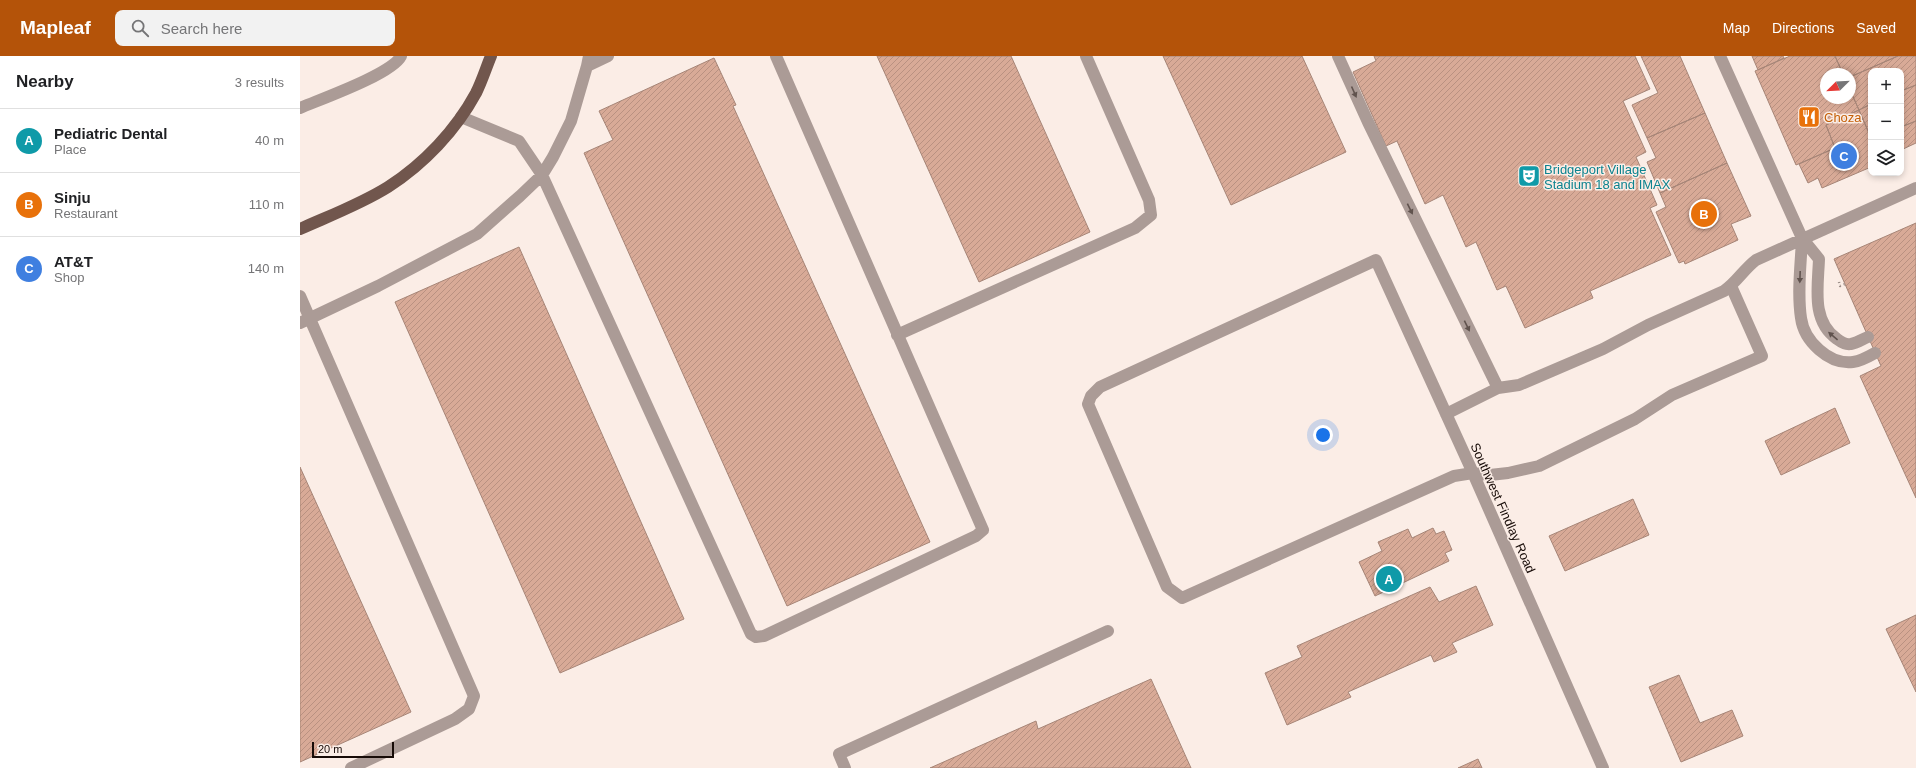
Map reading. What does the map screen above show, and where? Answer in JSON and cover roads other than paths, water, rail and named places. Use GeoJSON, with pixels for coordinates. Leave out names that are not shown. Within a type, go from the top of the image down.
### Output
{"type":"FeatureCollection","features":[{"type":"Feature","properties":{"kind":"main road"},"geometry":{"type":"LineString","coordinates":[[300,229],[365,200],[388,187],[422,161],[445,139],[461,117],[476,92],[491,56]]}},
{"type":"Feature","properties":{"kind":"street"},"geometry":{"type":"LineString","coordinates":[[300,108],[376,75],[398,61],[401,56]]}},
{"type":"Feature","properties":{"kind":"street"},"geometry":{"type":"LineString","coordinates":[[305,320],[378,286],[477,234],[542,175],[571,121],[588,61],[608,56]]}},
{"type":"Feature","properties":{"kind":"street"},"geometry":{"type":"LineString","coordinates":[[461,117],[519,141],[542,175],[751,634],[756,637],[764,636],[976,536],[983,530],[776,56]]}},
{"type":"Feature","properties":{"kind":"street"},"geometry":{"type":"LineString","coordinates":[[897,335],[1135,228],[1151,215],[1149,200],[1086,56]]}},
{"type":"Feature","properties":{"kind":"street"},"geometry":{"type":"LineString","coordinates":[[1338,56],[1371,129],[1498,388]]}},
{"type":"Feature","properties":{"kind":"street"},"geometry":{"type":"LineString","coordinates":[[1720,56],[1802,238],[1819,259],[1818,299],[1822,324],[1830,334],[1840,342],[1850,344],[1868,337]]}},
{"type":"Feature","properties":{"kind":"street"},"geometry":{"type":"LineString","coordinates":[[1446,414],[1498,388],[1519,386],[1603,349],[1648,325],[1731,286],[1748,266],[1756,260],[1916,188]]}},
{"type":"Feature","properties":{"kind":"street"},"geometry":{"type":"LineString","coordinates":[[1802,238],[1800,298],[1801,320],[1807,335],[1816,347],[1827,356],[1837,361],[1852,362],[1876,353]]}},
{"type":"Feature","properties":{"kind":"street","name":"Southwest Findlay Road"},"geometry":{"type":"LineString","coordinates":[[1473,473],[1454,476],[1182,598],[1167,587],[1088,404],[1091,396],[1100,387],[1376,260],[1473,473],[1603,768]]}},
{"type":"Feature","properties":{"kind":"street"},"geometry":{"type":"LineString","coordinates":[[1473,473],[1490,475],[1508,473],[1539,466],[1635,419],[1672,395],[1762,356],[1731,286]]}},
{"type":"Feature","properties":{"kind":"street"},"geometry":{"type":"LineString","coordinates":[[300,296],[305,320],[474,696],[469,710],[455,719],[350,768]]}},
{"type":"Feature","properties":{"kind":"street"},"geometry":{"type":"LineString","coordinates":[[845,768],[839,754],[1108,631]]}},
{"type":"Feature","properties":{"kind":"place","name":"Choza"},"geometry":{"type":"Point","coordinates":[1809,117]}},
{"type":"Feature","properties":{"kind":"place","name":"AT&T"},"geometry":{"type":"Point","coordinates":[1844,156]}},
{"type":"Feature","properties":{"kind":"place","name":"Bridgeport Village Stadium 18 and IMAX"},"geometry":{"type":"Point","coordinates":[1529,176]}},
{"type":"Feature","properties":{"kind":"place","name":"Sinju"},"geometry":{"type":"Point","coordinates":[1704,214]}},
{"type":"Feature","properties":{"kind":"place","name":"Pediatric Dental"},"geometry":{"type":"Point","coordinates":[1389,579]}}]}
